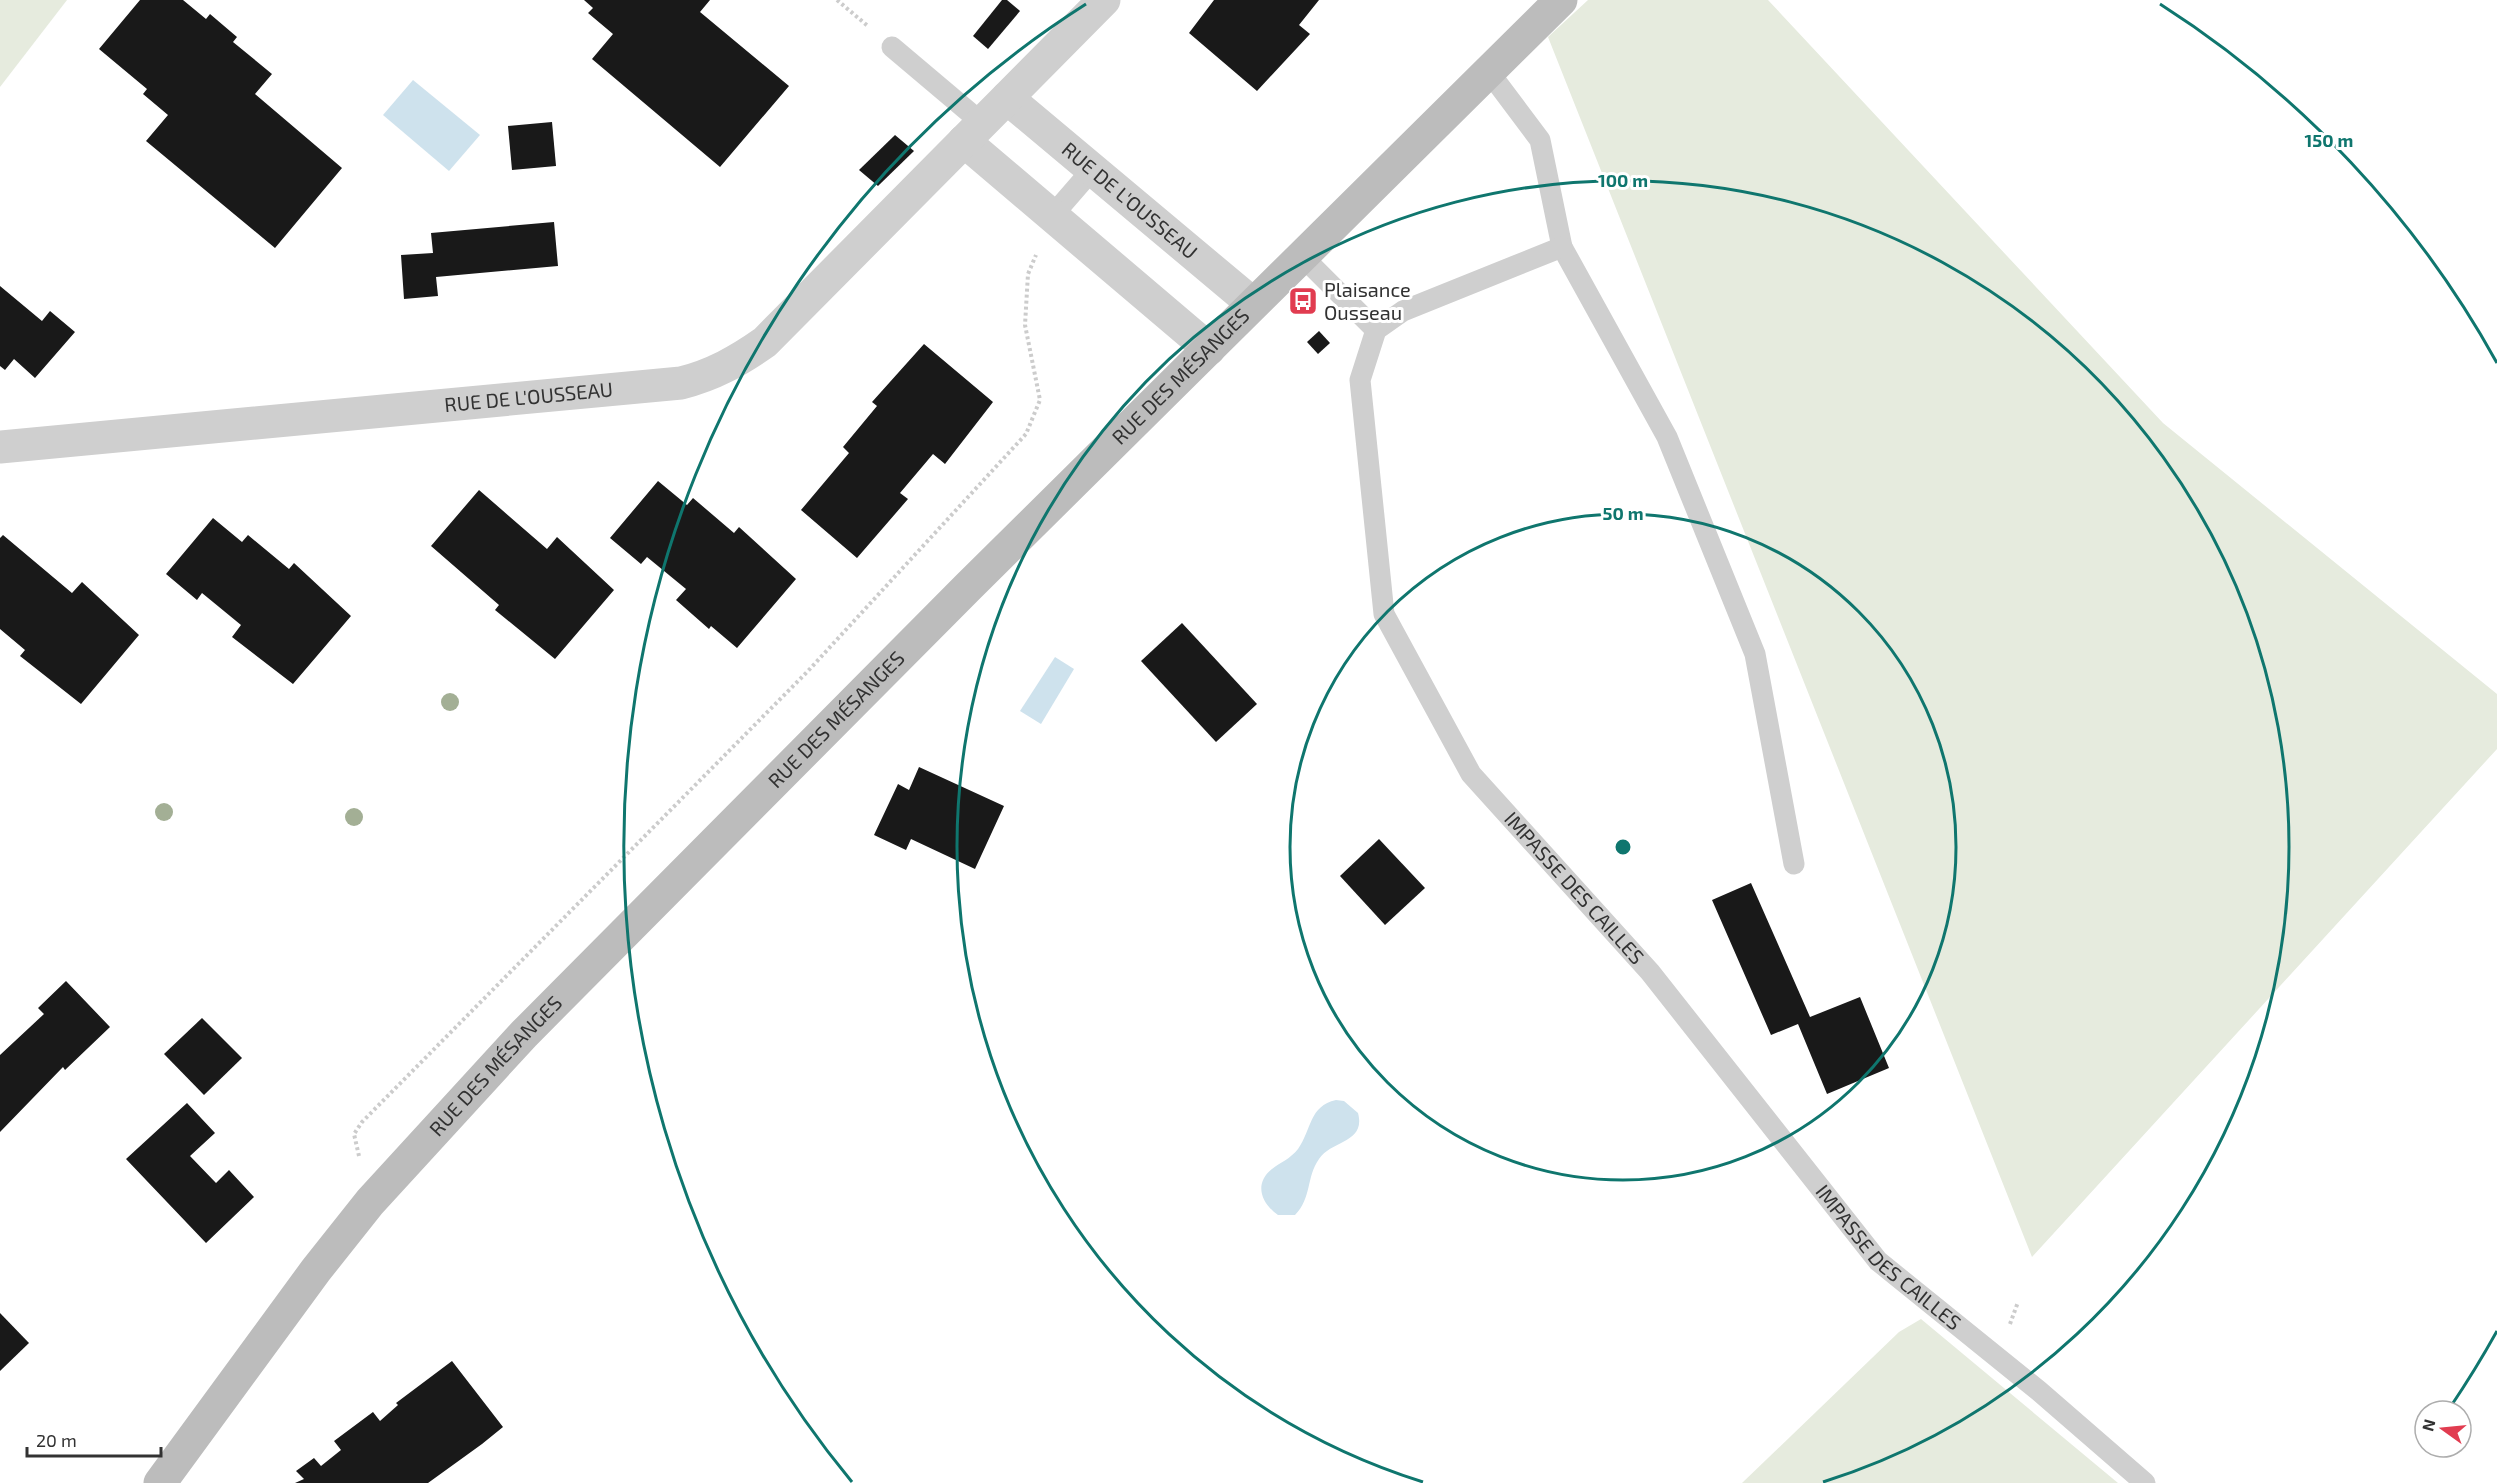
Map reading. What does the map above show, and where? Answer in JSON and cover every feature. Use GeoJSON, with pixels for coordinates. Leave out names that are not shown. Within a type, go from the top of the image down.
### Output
{"type":"FeatureCollection","features":[{"type":"Feature","properties":{"kind":"main road","name":"RUE DES MÉSANGES"},"geometry":{"type":"LineString","coordinates":[[160,1483],[316,1270],[370,1202],[532,1025],[1253,304],[1561,0]]}},
{"type":"Feature","properties":{"kind":"street","name":"RUE DE L'OUSSEAU"},"geometry":{"type":"LineString","coordinates":[[0,447],[669,384],[709,376],[739,361],[765,342],[1104,0]]}},
{"type":"Feature","properties":{"kind":"street","name":"RUE DE L'OUSSEAU"},"geometry":{"type":"LineString","coordinates":[[1007,98],[1091,171],[1253,304]]}},
{"type":"Feature","properties":{"kind":"street"},"geometry":{"type":"LineString","coordinates":[[973,132],[1052,216],[1209,349]]}},
{"type":"Feature","properties":{"kind":"lane"},"geometry":{"type":"LineString","coordinates":[[892,47],[973,132]]}},
{"type":"Feature","properties":{"kind":"lane"},"geometry":{"type":"LineString","coordinates":[[1489,72],[1540,140],[1563,247],[1667,438],[1755,654],[1794,864]]}},
{"type":"Feature","properties":{"kind":"lane"},"geometry":{"type":"LineString","coordinates":[[1052,216],[1091,171]]}},
{"type":"Feature","properties":{"kind":"lane"},"geometry":{"type":"LineString","coordinates":[[1302,256],[1376,330],[1403,310],[1563,247]]}},
{"type":"Feature","properties":{"kind":"lane","name":"IMPASSE DES CAILLES"},"geometry":{"type":"LineString","coordinates":[[1376,330],[1360,380],[1384,615],[1471,774],[1650,972],[1878,1261],[2039,1390],[2145,1483]]}},
{"type":"Feature","properties":{"kind":"path"},"geometry":{"type":"LineString","coordinates":[[370,1202],[354,1134],[362,1122],[808,671],[1026,434],[1040,400],[1024,326],[1028,274],[1052,216]]}},
{"type":"Feature","properties":{"kind":"shaded area"},"geometry":{"type":"Polygon","coordinates":[[[0,0],[67,0],[0,87],[0,0]]]}},
{"type":"Feature","properties":{"kind":"shaded area"},"geometry":{"type":"Polygon","coordinates":[[[1588,0],[1768,0],[2163,423],[2497,694],[2497,749],[2032,1257],[1548,37],[1588,0]]]}},
{"type":"Feature","properties":{"kind":"shaded area"},"geometry":{"type":"Polygon","coordinates":[[[1921,1319],[2118,1483],[1742,1483],[1899,1332],[1921,1319]]]}},
{"type":"Feature","properties":{"kind":"water"},"geometry":{"type":"Polygon","coordinates":[[[413,80],[480,135],[449,171],[383,115],[413,80]]]}},
{"type":"Feature","properties":{"kind":"water"},"geometry":{"type":"Polygon","coordinates":[[[1055,657],[1074,669],[1041,724],[1020,711],[1055,657]]]}},
{"type":"Feature","properties":{"kind":"water"},"geometry":{"type":"Polygon","coordinates":[[[1336,1100],[1344,1101],[1358,1113],[1357,1130],[1353,1136],[1332,1148],[1319,1159],[1312,1173],[1304,1202],[1295,1215],[1278,1215],[1264,1200],[1262,1194],[1261,1187],[1266,1175],[1298,1149],[1312,1119],[1321,1107],[1336,1100]]]}},
{"type":"Feature","properties":{"kind":"building"},"geometry":{"type":"Polygon","coordinates":[[[140,0],[183,0],[206,19],[210,14],[237,37],[233,42],[272,74],[255,94],[342,168],[275,248],[146,141],[168,115],[143,94],[147,89],[99,49],[140,0]]]}},
{"type":"Feature","properties":{"kind":"building"},"geometry":{"type":"Polygon","coordinates":[[[584,0],[710,0],[700,12],[789,86],[720,167],[592,59],[613,34],[588,13],[593,8],[584,0]]]}},
{"type":"Feature","properties":{"kind":"building"},"geometry":{"type":"Polygon","coordinates":[[[1002,0],[1007,0],[1020,11],[988,49],[973,36],[1002,0]]]}},
{"type":"Feature","properties":{"kind":"building"},"geometry":{"type":"Polygon","coordinates":[[[1214,0],[1319,0],[1299,25],[1310,34],[1257,91],[1189,33],[1214,0]]]}},
{"type":"Feature","properties":{"kind":"building"},"geometry":{"type":"Polygon","coordinates":[[[552,122],[556,166],[512,170],[508,126],[552,122]]]}},
{"type":"Feature","properties":{"kind":"building"},"geometry":{"type":"Polygon","coordinates":[[[895,135],[914,151],[878,186],[859,170],[895,135]]]}},
{"type":"Feature","properties":{"kind":"building"},"geometry":{"type":"Polygon","coordinates":[[[554,222],[558,266],[436,277],[438,296],[404,299],[401,255],[433,253],[431,233],[554,222]]]}},
{"type":"Feature","properties":{"kind":"building"},"geometry":{"type":"Polygon","coordinates":[[[0,286],[42,321],[50,311],[75,332],[35,378],[14,359],[5,370],[0,366],[0,286]]]}},
{"type":"Feature","properties":{"kind":"building"},"geometry":{"type":"Polygon","coordinates":[[[1319,331],[1330,343],[1318,354],[1307,342],[1319,331]]]}},
{"type":"Feature","properties":{"kind":"building"},"geometry":{"type":"Polygon","coordinates":[[[924,344],[993,402],[945,464],[933,454],[900,493],[908,499],[857,558],[801,510],[849,453],[843,447],[877,406],[872,402],[924,344]]]}},
{"type":"Feature","properties":{"kind":"building"},"geometry":{"type":"Polygon","coordinates":[[[658,481],[687,505],[693,498],[734,533],[739,527],[796,579],[737,648],[711,626],[709,629],[676,600],[686,589],[647,557],[641,564],[610,538],[658,481]]]}},
{"type":"Feature","properties":{"kind":"building"},"geometry":{"type":"Polygon","coordinates":[[[479,490],[547,549],[557,537],[614,590],[555,659],[495,610],[499,605],[431,546],[479,490]]]}},
{"type":"Feature","properties":{"kind":"building"},"geometry":{"type":"Polygon","coordinates":[[[213,518],[242,542],[248,535],[289,569],[294,563],[351,616],[293,684],[232,637],[241,625],[202,593],[197,600],[166,574],[213,518]]]}},
{"type":"Feature","properties":{"kind":"building"},"geometry":{"type":"Polygon","coordinates":[[[3,535],[72,593],[82,582],[139,635],[81,704],[20,656],[25,650],[0,629],[0,538],[3,535]]]}},
{"type":"Feature","properties":{"kind":"building"},"geometry":{"type":"Polygon","coordinates":[[[1182,623],[1257,704],[1216,742],[1141,661],[1182,623]]]}},
{"type":"Feature","properties":{"kind":"building"},"geometry":{"type":"Polygon","coordinates":[[[919,767],[1004,806],[975,869],[911,839],[906,850],[874,835],[898,784],[909,790],[919,767]]]}},
{"type":"Feature","properties":{"kind":"building"},"geometry":{"type":"Polygon","coordinates":[[[1379,839],[1425,888],[1385,925],[1340,876],[1379,839]]]}},
{"type":"Feature","properties":{"kind":"building"},"geometry":{"type":"Polygon","coordinates":[[[1751,883],[1810,1017],[1860,997],[1889,1068],[1827,1094],[1798,1024],[1771,1035],[1712,900],[1751,883]]]}},
{"type":"Feature","properties":{"kind":"building"},"geometry":{"type":"Polygon","coordinates":[[[66,981],[110,1027],[65,1070],[63,1067],[0,1132],[0,1055],[44,1014],[38,1008],[66,981]]]}},
{"type":"Feature","properties":{"kind":"building"},"geometry":{"type":"Polygon","coordinates":[[[202,1018],[242,1058],[204,1095],[164,1054],[202,1018]]]}},
{"type":"Feature","properties":{"kind":"building"},"geometry":{"type":"Polygon","coordinates":[[[187,1103],[215,1133],[190,1156],[216,1183],[229,1170],[254,1197],[206,1243],[126,1159],[187,1103]]]}},
{"type":"Feature","properties":{"kind":"building"},"geometry":{"type":"Polygon","coordinates":[[[0,1313],[29,1343],[0,1371],[0,1313]]]}},
{"type":"Feature","properties":{"kind":"building"},"geometry":{"type":"Polygon","coordinates":[[[452,1361],[503,1427],[482,1444],[428,1483],[295,1483],[304,1479],[296,1471],[314,1458],[321,1466],[341,1450],[334,1441],[373,1412],[380,1421],[398,1405],[396,1403],[452,1361]]]}},
{"type":"Feature","properties":{"kind":"place","name":"Plaisance Ousseau"},"geometry":{"type":"Point","coordinates":[1303,301]}}]}
